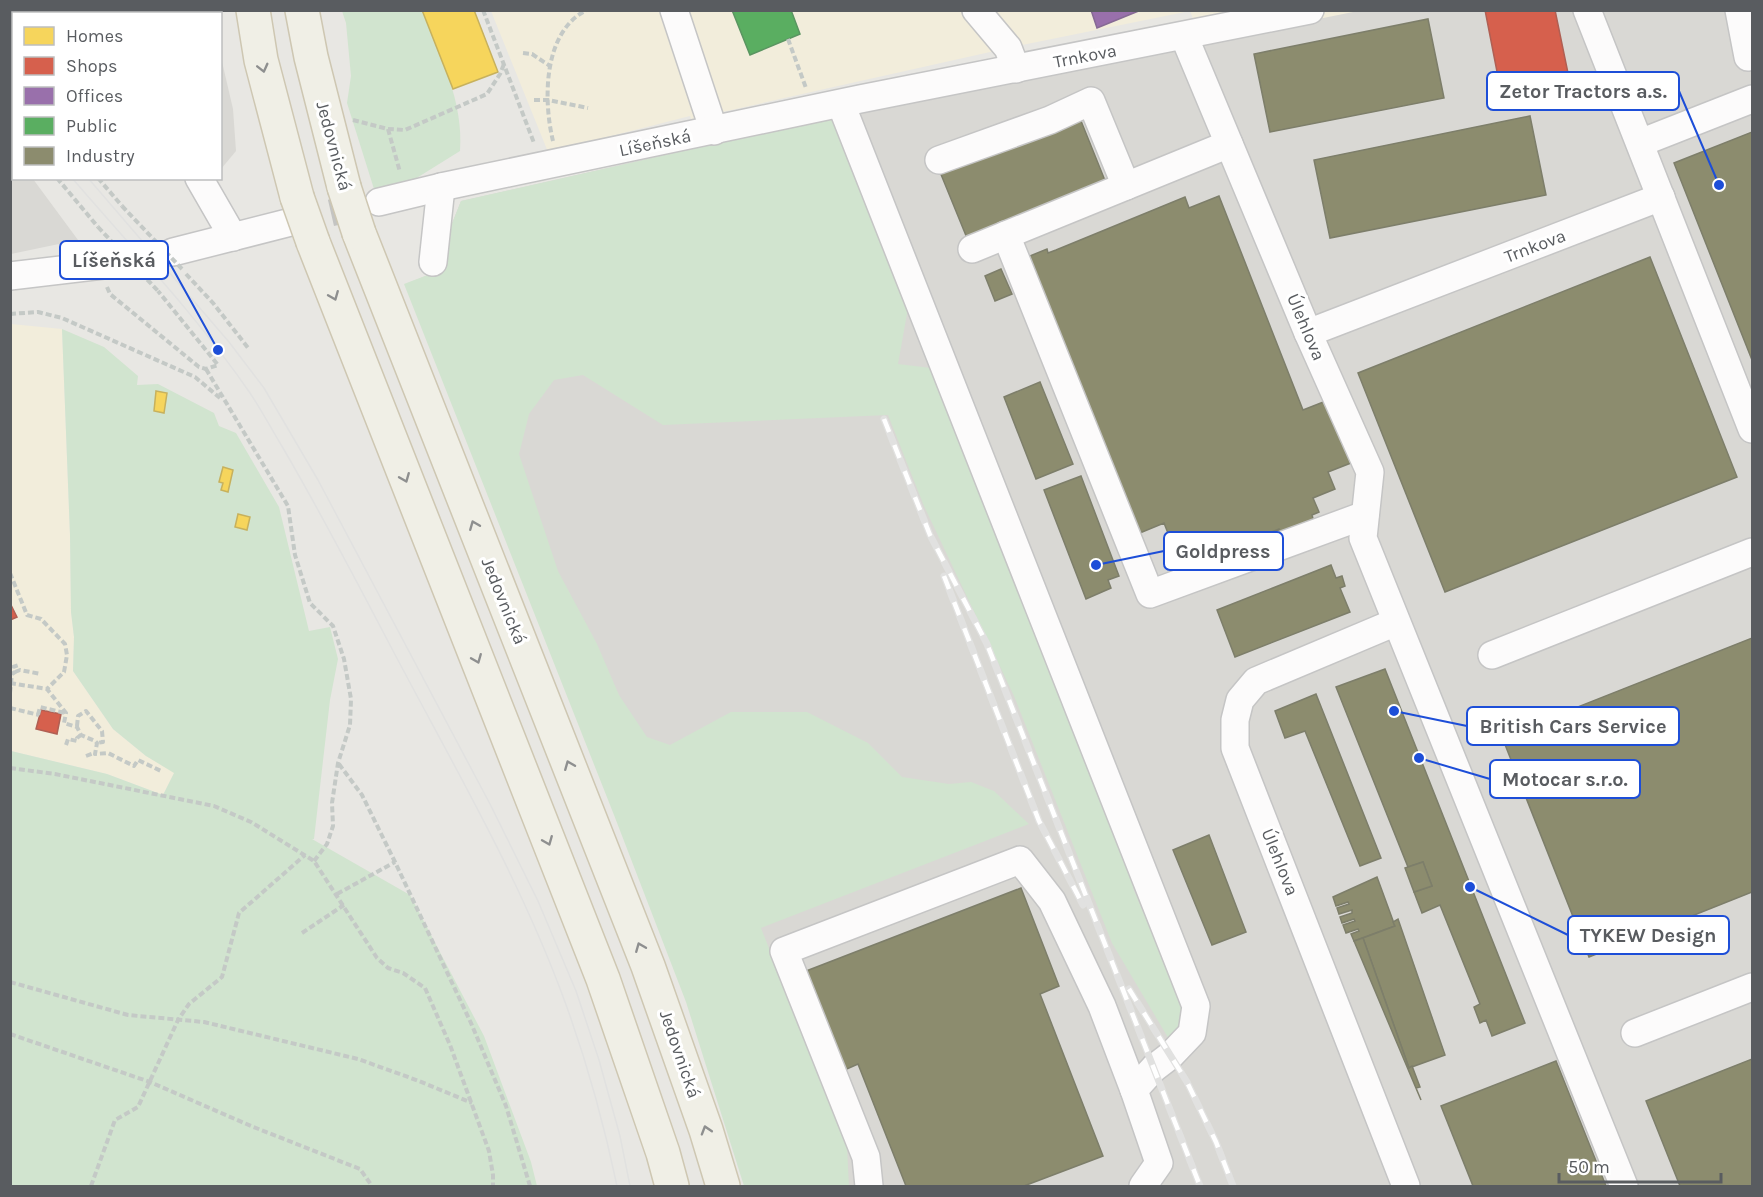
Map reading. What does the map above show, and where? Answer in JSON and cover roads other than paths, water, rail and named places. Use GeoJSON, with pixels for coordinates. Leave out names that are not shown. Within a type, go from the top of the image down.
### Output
{"type":"FeatureCollection","features":[{"type":"Feature","properties":{"kind":"main road"},"geometry":{"type":"LineString","coordinates":[[253,10],[261,60],[300,220],[603,979],[663,1153],[672,1186]]}},
{"type":"Feature","properties":{"kind":"main road","name":"Jedovnická"},"geometry":{"type":"LineString","coordinates":[[302,10],[311,57],[344,187],[359,233],[652,977],[706,1130],[723,1186]]}},
{"type":"Feature","properties":{"kind":"street"},"geometry":{"type":"LineString","coordinates":[[674,10],[714,131]]}},
{"type":"Feature","properties":{"kind":"street"},"geometry":{"type":"LineString","coordinates":[[976,10],[1008,48],[1016,69]]}},
{"type":"Feature","properties":{"kind":"street"},"geometry":{"type":"LineString","coordinates":[[1587,10],[1752,429]]}},
{"type":"Feature","properties":{"kind":"street"},"geometry":{"type":"LineString","coordinates":[[1739,10],[1748,57]]}},
{"type":"Feature","properties":{"kind":"street","name":"Trnkova"},"geometry":{"type":"LineString","coordinates":[[851,101],[1296,12]]}},
{"type":"Feature","properties":{"kind":"street","name":"Úlehlova"},"geometry":{"type":"LineString","coordinates":[[1184,36],[1308,333],[1370,472],[1363,538],[1624,1186]]}},
{"type":"Feature","properties":{"kind":"street"},"geometry":{"type":"LineString","coordinates":[[1640,143],[1752,99]]}},
{"type":"Feature","properties":{"kind":"street"},"geometry":{"type":"LineString","coordinates":[[851,101],[1196,1006],[1192,1033],[1134,1090]]}},
{"type":"Feature","properties":{"kind":"street","name":"Líšeňská"},"geometry":{"type":"LineString","coordinates":[[379,202],[851,101]]}},
{"type":"Feature","properties":{"kind":"street"},"geometry":{"type":"LineString","coordinates":[[939,160],[1050,120],[1091,101],[1126,186]]}},
{"type":"Feature","properties":{"kind":"street"},"geometry":{"type":"LineString","coordinates":[[972,249],[1229,144]]}},
{"type":"Feature","properties":{"kind":"street"},"geometry":{"type":"LineString","coordinates":[[200,180],[233,237]]}},
{"type":"Feature","properties":{"kind":"street"},"geometry":{"type":"LineString","coordinates":[[433,262],[441,187]]}},
{"type":"Feature","properties":{"kind":"street","name":"Trnkova"},"geometry":{"type":"LineString","coordinates":[[1308,333],[1662,197]]}},
{"type":"Feature","properties":{"kind":"street"},"geometry":{"type":"LineString","coordinates":[[178,261],[233,237],[300,220]]}},
{"type":"Feature","properties":{"kind":"street"},"geometry":{"type":"LineString","coordinates":[[1006,235],[1150,594],[1365,515]]}},
{"type":"Feature","properties":{"kind":"street"},"geometry":{"type":"LineString","coordinates":[[10,276],[103,266],[123,261]]}},
{"type":"Feature","properties":{"kind":"street"},"geometry":{"type":"LineString","coordinates":[[1492,655],[1752,552]]}},
{"type":"Feature","properties":{"kind":"street","name":"Úlehlova"},"geometry":{"type":"LineString","coordinates":[[1396,622],[1256,681],[1240,700],[1235,720],[1235,748],[1406,1186]]}},
{"type":"Feature","properties":{"kind":"street"},"geometry":{"type":"LineString","coordinates":[[869,1186],[866,1157],[784,951],[1020,860],[1052,901],[1102,1006],[1134,1090],[1158,1163],[1143,1186]]}},
{"type":"Feature","properties":{"kind":"street"},"geometry":{"type":"LineString","coordinates":[[1635,1033],[1752,987]]}},
{"type":"Feature","properties":{"kind":"tunnel"},"geometry":{"type":"LineString","coordinates":[[291,222],[369,204]]}},
{"type":"Feature","properties":{"kind":"tunnel"},"geometry":{"type":"LineString","coordinates":[[123,261],[173,252]]}},
{"type":"Feature","properties":{"kind":"tram line"},"geometry":{"type":"LineString","coordinates":[[74,180],[164,283],[230,365],[263,414],[338,547],[484,822],[547,956],[581,1047],[601,1116],[617,1186]]}},
{"type":"Feature","properties":{"kind":"tram line"},"geometry":{"type":"LineString","coordinates":[[90,180],[229,342],[264,388],[318,480],[490,804],[538,901],[576,991],[599,1060],[620,1136],[630,1186]]}},
{"type":"Feature","properties":{"kind":"railway"},"geometry":{"type":"LineString","coordinates":[[884,419],[930,535],[987,644],[1200,1186]]}},
{"type":"Feature","properties":{"kind":"railway"},"geometry":{"type":"LineString","coordinates":[[944,576],[1039,821],[1083,905]]}},
{"type":"Feature","properties":{"kind":"railway"},"geometry":{"type":"LineString","coordinates":[[1129,989],[1187,1082],[1216,1142],[1233,1186]]}},
{"type":"Feature","properties":{"kind":"place","name":"Zetor Tractors a.s."},"geometry":{"type":"Point","coordinates":[1719,185]}},
{"type":"Feature","properties":{"kind":"place","name":"Líšeňská"},"geometry":{"type":"Point","coordinates":[218,350]}},
{"type":"Feature","properties":{"kind":"place","name":"Goldpress"},"geometry":{"type":"Point","coordinates":[1096,565]}},
{"type":"Feature","properties":{"kind":"place","name":"British Cars Service"},"geometry":{"type":"Point","coordinates":[1394,711]}},
{"type":"Feature","properties":{"kind":"place","name":"Motocar s.r.o."},"geometry":{"type":"Point","coordinates":[1419,758]}},
{"type":"Feature","properties":{"kind":"place","name":"TYKEW Design"},"geometry":{"type":"Point","coordinates":[1470,887]}}]}
